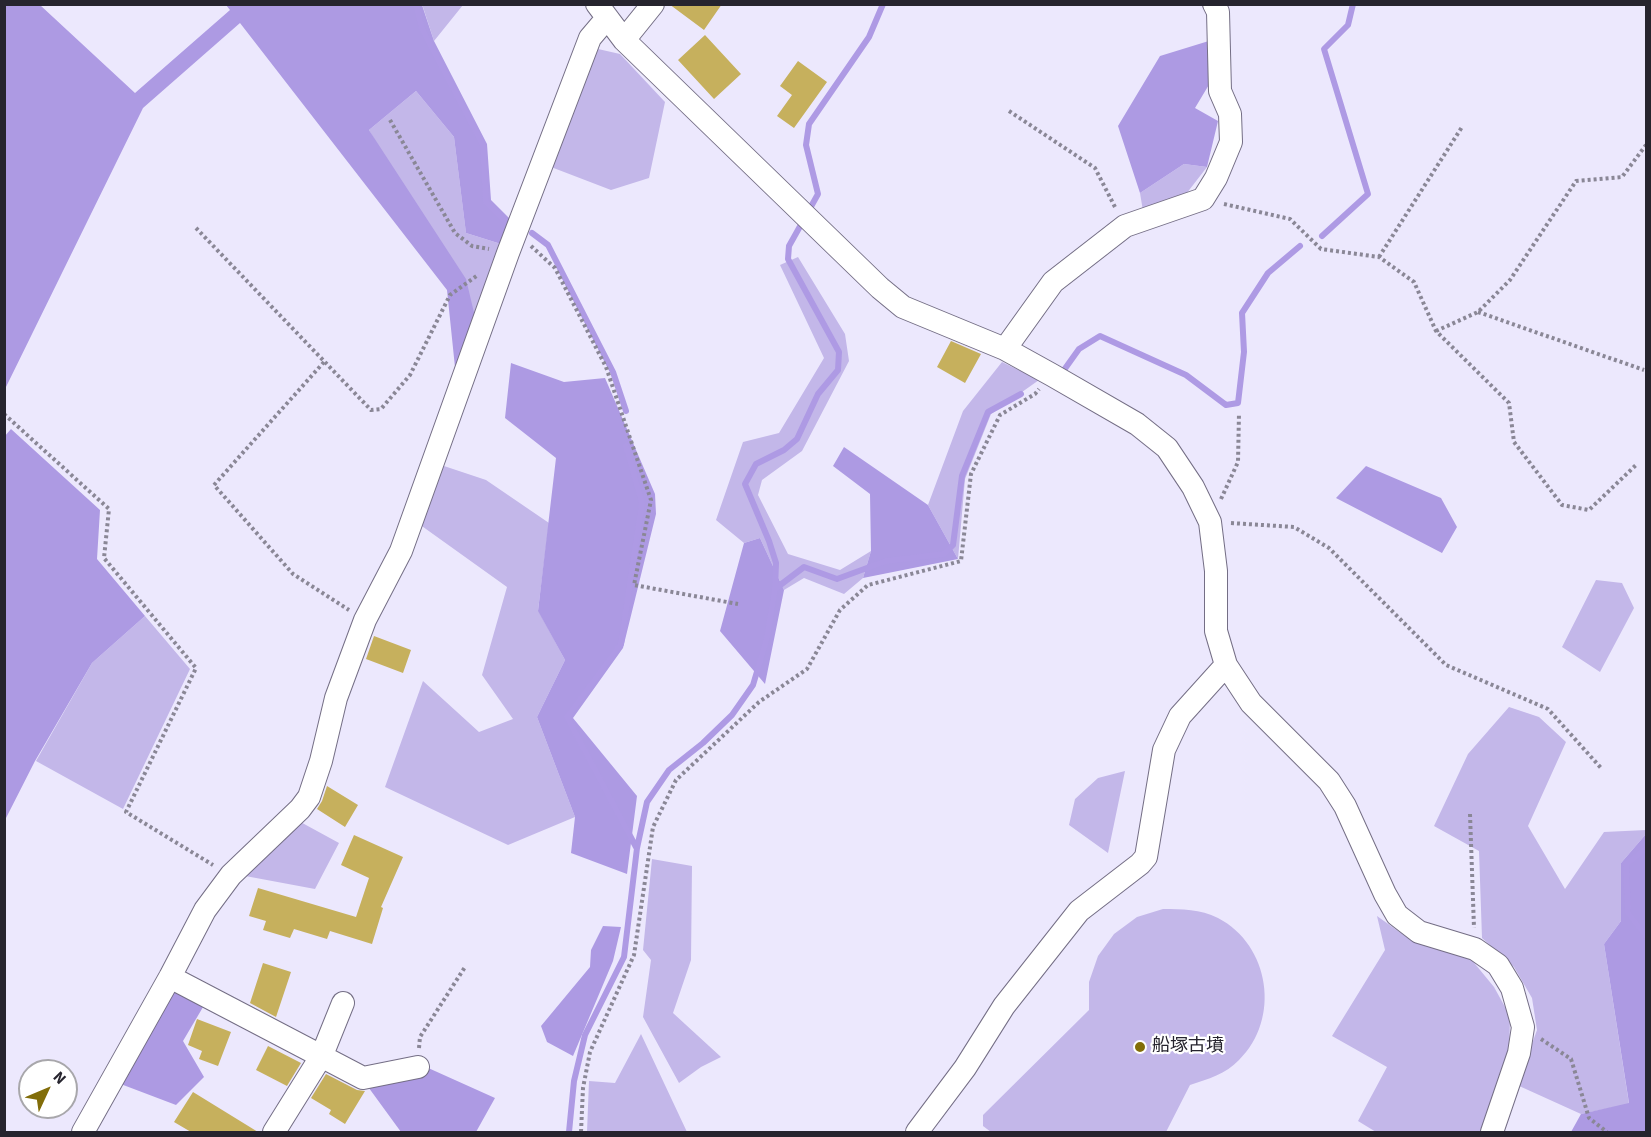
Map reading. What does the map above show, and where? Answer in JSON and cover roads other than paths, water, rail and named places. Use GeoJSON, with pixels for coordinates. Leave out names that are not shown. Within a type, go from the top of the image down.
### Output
{"type":"FeatureCollection","features":[{"type":"Feature","properties":{"kind":"street"},"geometry":{"type":"LineString","coordinates":[[624,40],[654,4]]}},
{"type":"Feature","properties":{"kind":"street"},"geometry":{"type":"LineString","coordinates":[[1005,349],[1053,282],[1125,226],[1203,200],[1216,178],[1230,142],[1230,114],[1220,91],[1218,12],[1214,4]]}},
{"type":"Feature","properties":{"kind":"street"},"geometry":{"type":"LineString","coordinates":[[83,1132],[205,910],[231,875],[300,809],[309,797],[321,761],[336,698],[365,620],[401,551],[512,243],[602,11],[624,40],[790,202],[903,307],[1005,349],[1137,424],[1167,448],[1193,487],[1210,522],[1216,571],[1216,631],[1226,665],[1251,703],[1329,781],[1345,806],[1397,915],[1419,932],[1475,949],[1498,965],[1512,988],[1523,1027],[1519,1053],[1492,1132]]}},
{"type":"Feature","properties":{"kind":"street"},"geometry":{"type":"LineString","coordinates":[[917,1132],[965,1068],[1004,1006],[1078,911],[1146,857],[1164,750],[1180,716],[1226,665]]}},
{"type":"Feature","properties":{"kind":"street"},"geometry":{"type":"LineString","coordinates":[[170,977],[363,1078],[418,1067]]}},
{"type":"Feature","properties":{"kind":"street"},"geometry":{"type":"LineString","coordinates":[[274,1132],[322,1055],[343,1003]]}},
{"type":"Feature","properties":{"kind":"waterway"},"geometry":{"type":"LineString","coordinates":[[416,4],[422,29],[483,145],[486,202],[507,223]]}},
{"type":"Feature","properties":{"kind":"waterway"},"geometry":{"type":"LineString","coordinates":[[808,212],[818,194],[806,145],[809,124],[869,37],[883,4]]}},
{"type":"Feature","properties":{"kind":"waterway"},"geometry":{"type":"LineString","coordinates":[[1322,236],[1368,194],[1324,49],[1348,25],[1353,4]]}},
{"type":"Feature","properties":{"kind":"waterway"},"geometry":{"type":"LineString","coordinates":[[569,1132],[574,1081],[585,1035],[624,957],[637,848],[647,802],[669,770],[703,743],[732,715],[753,685],[767,638],[775,589],[776,563],[745,484],[756,464],[784,450],[797,439],[818,394],[838,370],[839,352],[788,259],[789,246],[803,221]]}},
{"type":"Feature","properties":{"kind":"waterway"},"geometry":{"type":"LineString","coordinates":[[532,233],[548,245],[613,372],[626,411]]}},
{"type":"Feature","properties":{"kind":"waterway"},"geometry":{"type":"LineString","coordinates":[[1064,370],[1079,349],[1100,336],[1186,375],[1226,405],[1238,403],[1244,352],[1242,313],[1268,273],[1300,246]]}},
{"type":"Feature","properties":{"kind":"waterway"},"geometry":{"type":"LineString","coordinates":[[775,589],[804,567],[837,579],[886,561],[944,554],[953,545],[962,476],[988,412],[1021,394]]}},
{"type":"Feature","properties":{"kind":"waterway"},"geometry":{"type":"LineString","coordinates":[[626,446],[642,503],[621,644],[567,717],[636,847]]}},
{"type":"Feature","properties":{"kind":"waterway"},"geometry":{"type":"LineString","coordinates":[[1646,849],[1626,864],[1628,913],[1646,936]]}},
{"type":"Feature","properties":{"kind":"place","name":"船塚古墳"},"geometry":{"type":"Point","coordinates":[1140,1047]}}]}
